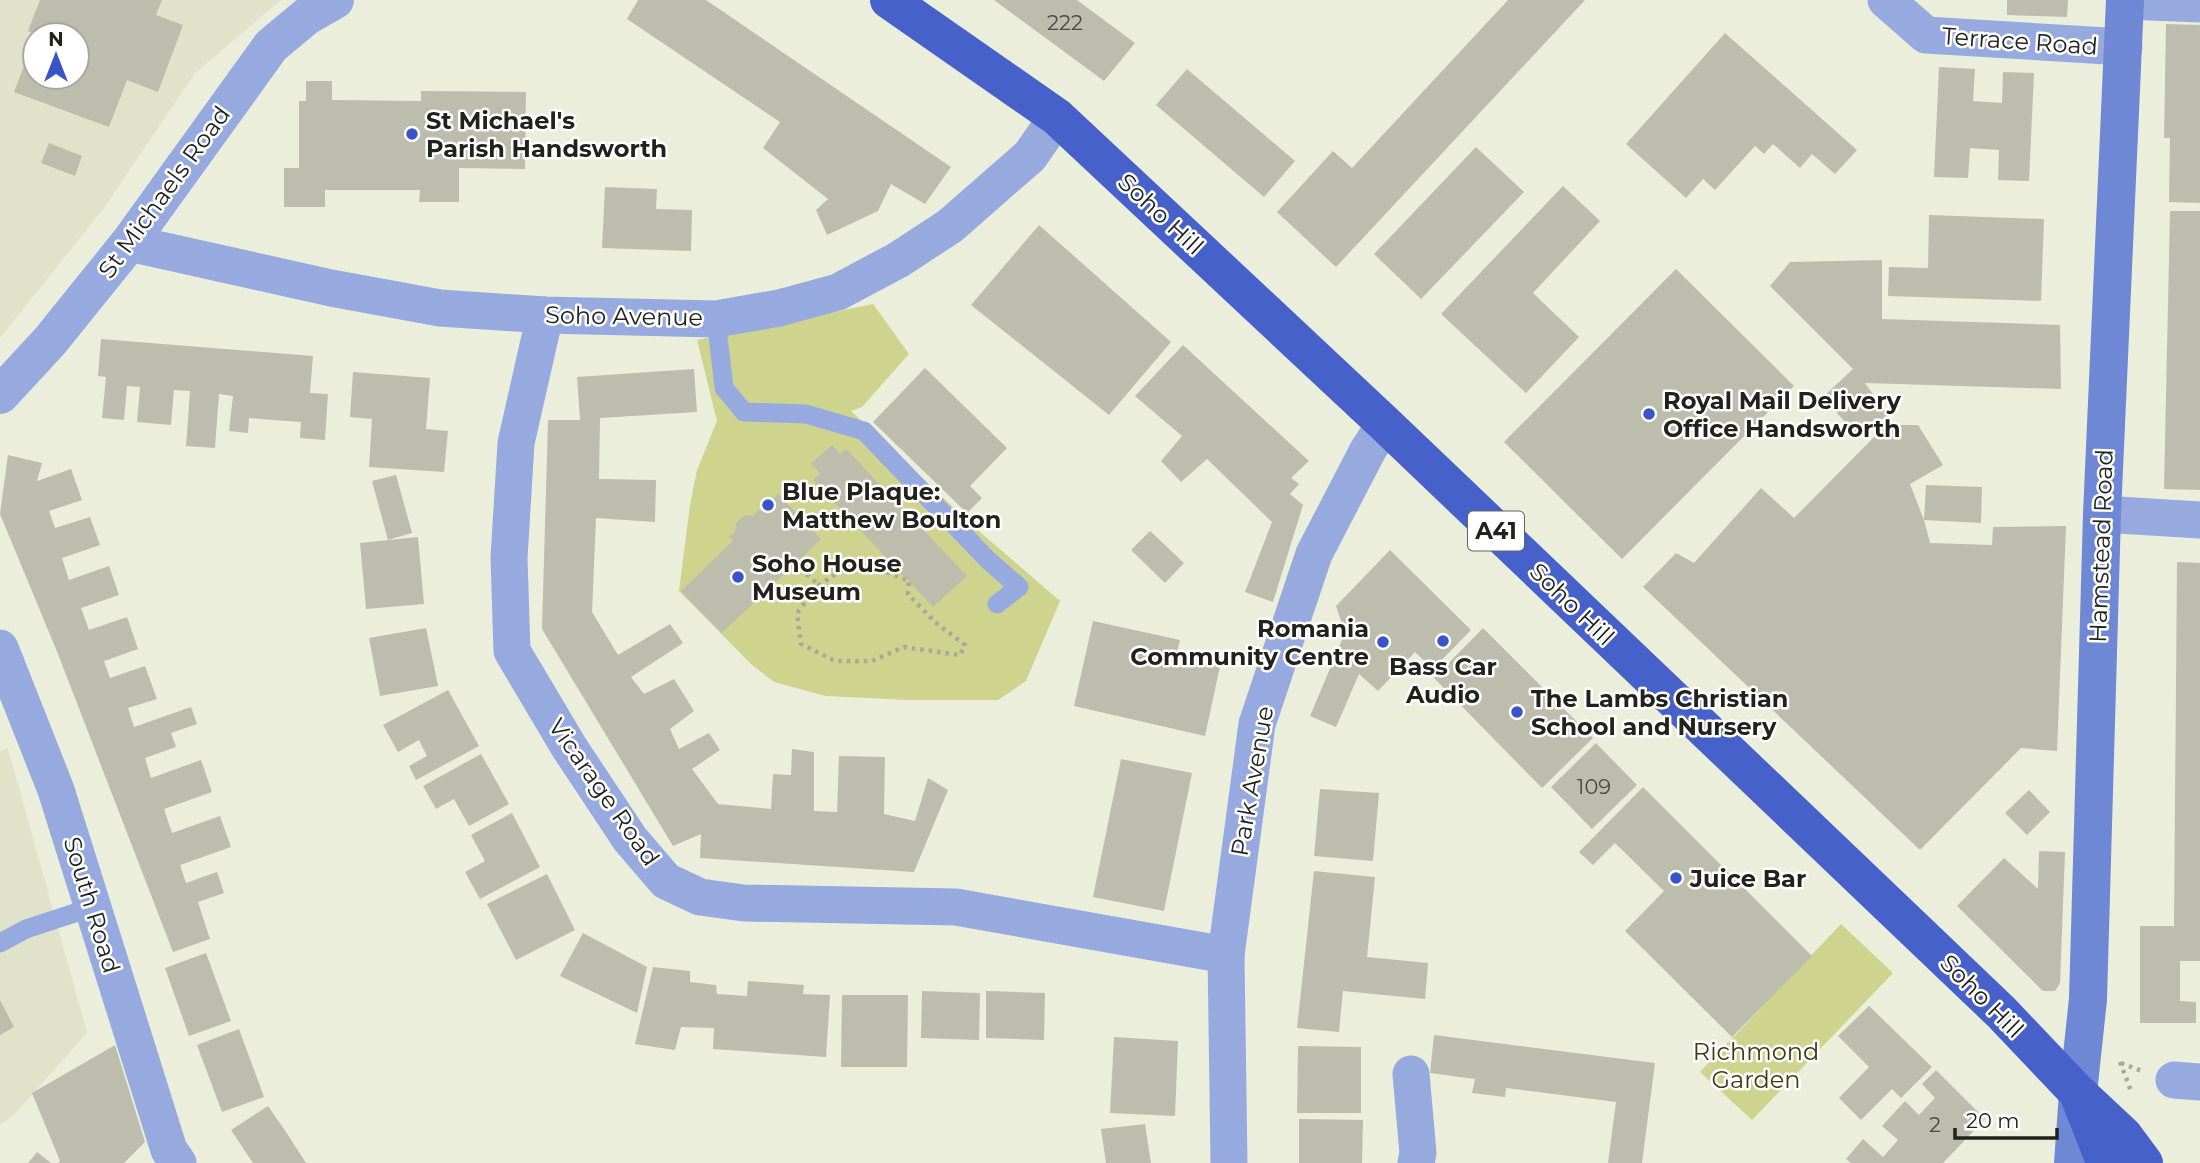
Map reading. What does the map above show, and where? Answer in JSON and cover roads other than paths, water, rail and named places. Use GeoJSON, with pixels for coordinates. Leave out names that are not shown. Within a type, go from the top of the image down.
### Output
{"type":"FeatureCollection","features":[{"type":"Feature","properties":{"kind":"highway","name":"Soho Hill"},"geometry":{"type":"LineString","coordinates":[[888,0],[1057,117],[1385,424],[2001,1012],[2078,1093],[2124,1136],[2144,1163]]}},
{"type":"Feature","properties":{"kind":"highway","name":"Soho Hill"},"geometry":{"type":"LineString","coordinates":[[2078,1093],[2108,1163]]}},
{"type":"Feature","properties":{"kind":"main road","name":"Hamstead Road"},"geometry":{"type":"LineString","coordinates":[[2073,1163],[2088,999],[2102,514],[2125,0]]}},
{"type":"Feature","properties":{"kind":"street","name":"St Michaels Road"},"geometry":{"type":"LineString","coordinates":[[0,395],[50,341],[129,243],[271,46],[307,16],[335,0]]}},
{"type":"Feature","properties":{"kind":"street","name":"Terrace Road"},"geometry":{"type":"LineString","coordinates":[[1886,0],[1926,35],[2124,47]]}},
{"type":"Feature","properties":{"kind":"street"},"geometry":{"type":"LineString","coordinates":[[2125,0],[2200,4]]}},
{"type":"Feature","properties":{"kind":"street","name":"Soho Avenue"},"geometry":{"type":"LineString","coordinates":[[129,243],[331,288],[440,308],[545,315],[716,319],[779,308],[838,292],[898,260],[950,226],[1030,156],[1057,117]]}},
{"type":"Feature","properties":{"kind":"street","name":"Vicarage Road"},"geometry":{"type":"LineString","coordinates":[[545,315],[516,443],[509,558],[512,651],[569,747],[622,827],[666,881],[701,897],[744,903],[956,907],[1226,955]]}},
{"type":"Feature","properties":{"kind":"street","name":"Park Avenue"},"geometry":{"type":"LineString","coordinates":[[1229,1163],[1226,955],[1257,724],[1314,554],[1368,450],[1385,424]]}},
{"type":"Feature","properties":{"kind":"street"},"geometry":{"type":"LineString","coordinates":[[2102,514],[2200,520]]}},
{"type":"Feature","properties":{"kind":"street","name":"South Road"},"geometry":{"type":"LineString","coordinates":[[0,648],[56,790],[169,1159]]}},
{"type":"Feature","properties":{"kind":"street"},"geometry":{"type":"LineString","coordinates":[[1411,1074],[1418,1153],[1416,1163]]}},
{"type":"Feature","properties":{"kind":"lane"},"geometry":{"type":"LineString","coordinates":[[716,319],[724,388],[744,412],[806,414],[864,431],[989,561],[1019,587],[997,604]]}},
{"type":"Feature","properties":{"kind":"lane"},"geometry":{"type":"LineString","coordinates":[[0,943],[26,929],[93,907]]}},
{"type":"Feature","properties":{"kind":"place","name":"St Michael's Parish Handsworth"},"geometry":{"type":"Point","coordinates":[412,134]}},
{"type":"Feature","properties":{"kind":"place","name":"Royal Mail Delivery Office Handsworth"},"geometry":{"type":"Point","coordinates":[1649,414]}},
{"type":"Feature","properties":{"kind":"place","name":"Blue Plaque: Matthew Boulton"},"geometry":{"type":"Point","coordinates":[768,505]}},
{"type":"Feature","properties":{"kind":"place","name":"Soho House Museum"},"geometry":{"type":"Point","coordinates":[738,577]}},
{"type":"Feature","properties":{"kind":"place","name":"Bass Car Audio"},"geometry":{"type":"Point","coordinates":[1443,641]}},
{"type":"Feature","properties":{"kind":"place","name":"Romania Community Centre"},"geometry":{"type":"Point","coordinates":[1383,642]}},
{"type":"Feature","properties":{"kind":"place","name":"The Lambs Christian School and Nursery"},"geometry":{"type":"Point","coordinates":[1517,712]}},
{"type":"Feature","properties":{"kind":"place","name":"Juice Bar"},"geometry":{"type":"Point","coordinates":[1676,878]}},
{"type":"Feature","properties":{"kind":"park label","name":"Richmond Garden"},"geometry":{"type":"Point","coordinates":[1756,1065]}}]}
